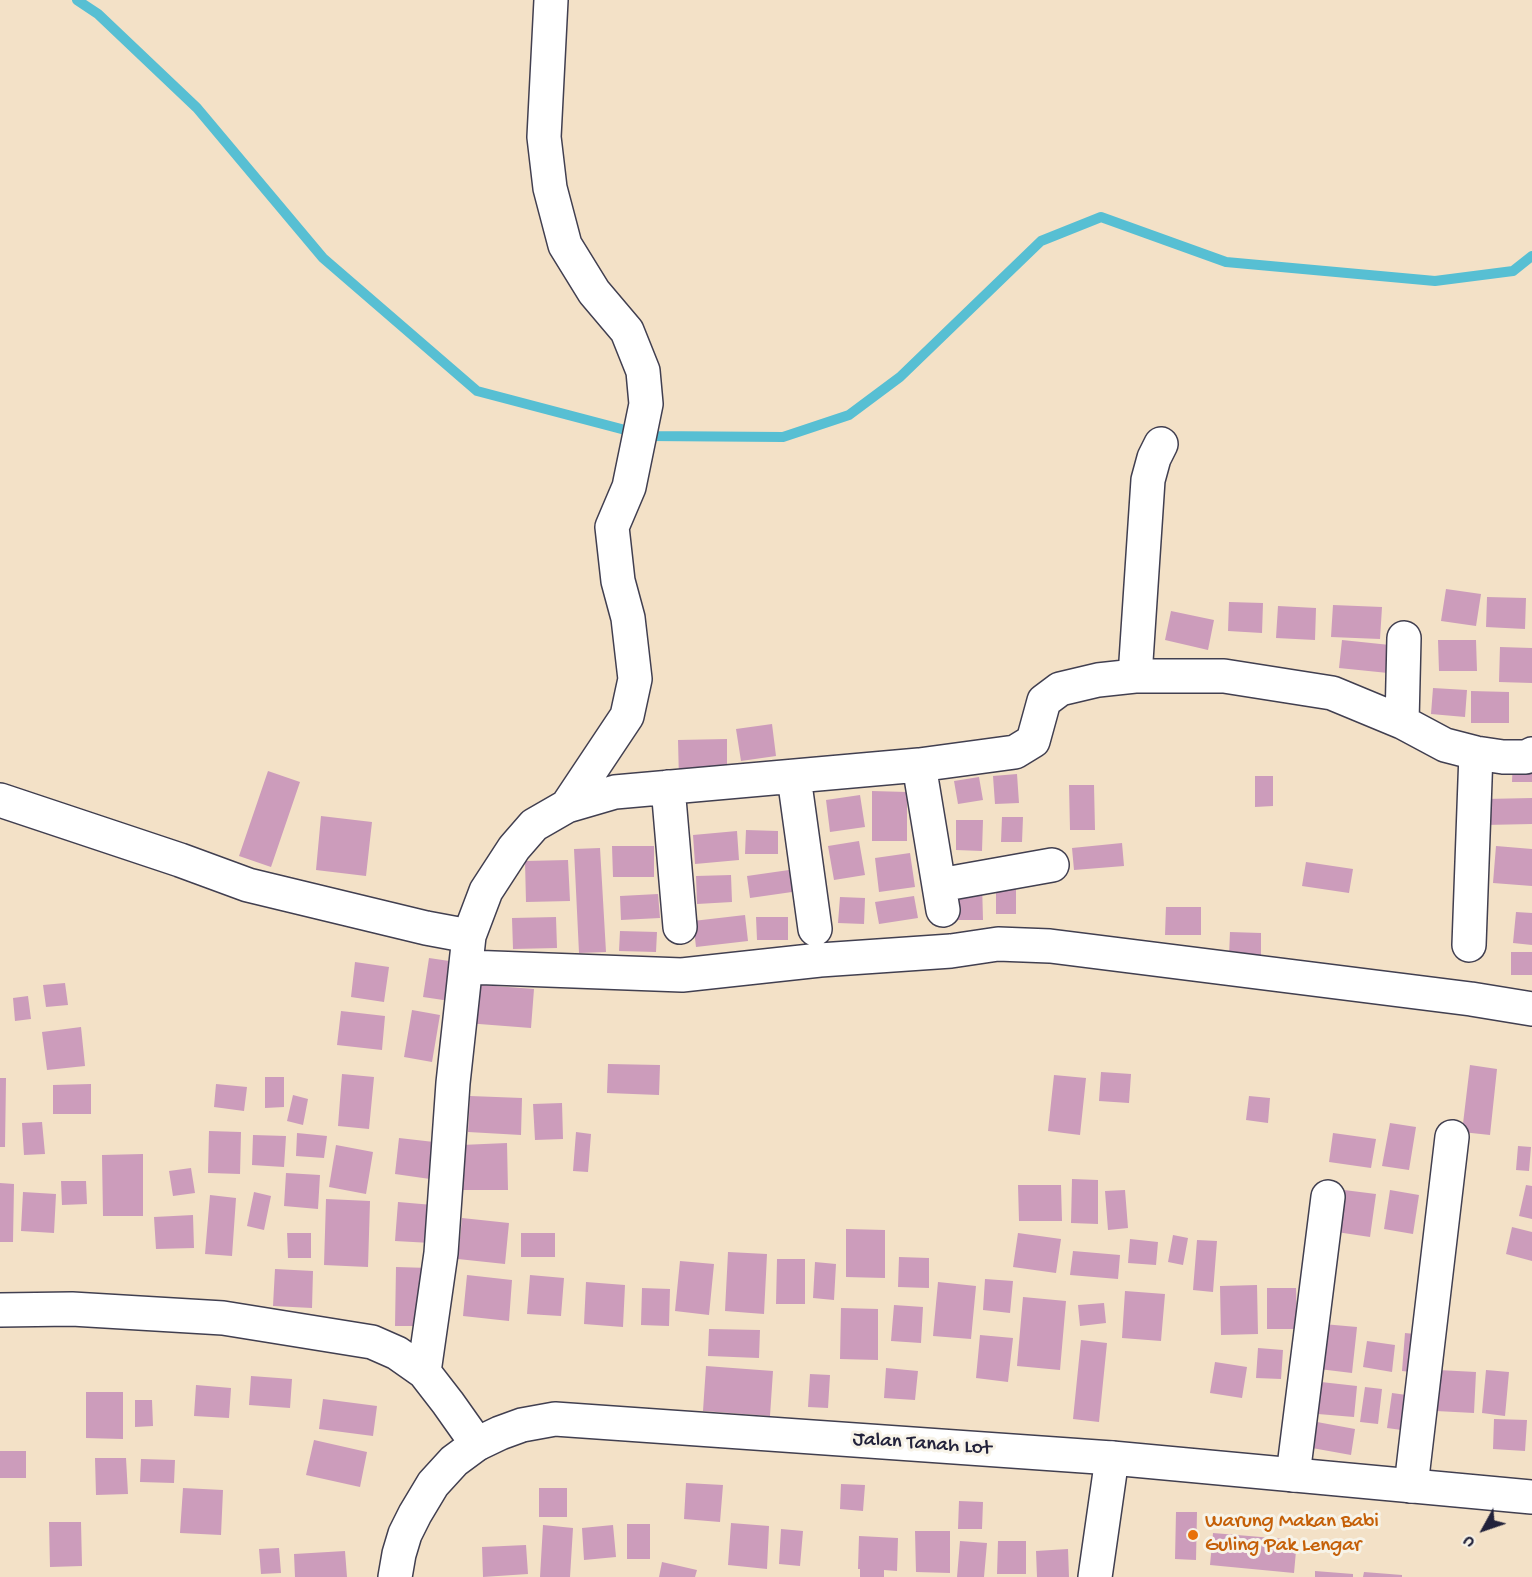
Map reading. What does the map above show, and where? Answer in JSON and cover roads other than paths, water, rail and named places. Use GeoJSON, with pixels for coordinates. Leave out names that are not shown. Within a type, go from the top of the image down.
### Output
{"type":"FeatureCollection","features":[{"type":"Feature","properties":{"kind":"street"},"geometry":{"type":"LineString","coordinates":[[551,0],[544,137],[550,188],[565,245],[594,292],[627,331],[643,371],[646,404],[629,487],[612,527],[618,581],[628,618],[635,679],[627,716],[567,806]]}},
{"type":"Feature","properties":{"kind":"street"},"geometry":{"type":"LineString","coordinates":[[1135,676],[1147,489],[1154,458],[1161,444]]}},
{"type":"Feature","properties":{"kind":"street"},"geometry":{"type":"LineString","coordinates":[[1402,722],[1404,638]]}},
{"type":"Feature","properties":{"kind":"street"},"geometry":{"type":"LineString","coordinates":[[424,1372],[441,1253],[453,1083],[468,952],[486,891],[514,848],[534,825],[567,806],[615,792],[920,765],[1015,752],[1033,741],[1044,701],[1060,689],[1098,680],[1135,676],[1224,676],[1332,693],[1402,722],[1445,745],[1503,757],[1526,757],[1532,754]]}},
{"type":"Feature","properties":{"kind":"street"},"geometry":{"type":"LineString","coordinates":[[1469,945],[1476,753]]}},
{"type":"Feature","properties":{"kind":"street"},"geometry":{"type":"LineString","coordinates":[[920,765],[941,897],[1052,865]]}},
{"type":"Feature","properties":{"kind":"street"},"geometry":{"type":"LineString","coordinates":[[794,777],[815,929]]}},
{"type":"Feature","properties":{"kind":"street"},"geometry":{"type":"LineString","coordinates":[[668,787],[680,927]]}},
{"type":"Feature","properties":{"kind":"street"},"geometry":{"type":"LineString","coordinates":[[0,800],[248,885],[426,928],[468,952],[682,975],[820,960],[951,951],[998,944],[1050,946],[1471,999],[1532,1009]]}},
{"type":"Feature","properties":{"kind":"street"},"geometry":{"type":"LineString","coordinates":[[1411,1486],[1452,1137]]}},
{"type":"Feature","properties":{"kind":"street"},"geometry":{"type":"LineString","coordinates":[[1293,1475],[1328,1197]]}},
{"type":"Feature","properties":{"kind":"street"},"geometry":{"type":"LineString","coordinates":[[0,1310],[72,1310],[223,1318],[372,1342],[397,1353],[424,1372],[477,1444]]}},
{"type":"Feature","properties":{"kind":"street","name":"Jalan Tanah Lot"},"geometry":{"type":"LineString","coordinates":[[395,1577],[405,1534],[424,1498],[454,1461],[477,1444],[500,1433],[522,1425],[555,1419],[1112,1458],[1532,1497]]}},
{"type":"Feature","properties":{"kind":"street"},"geometry":{"type":"LineString","coordinates":[[1095,1577],[1112,1458]]}},
{"type":"Feature","properties":{"kind":"waterway"},"geometry":{"type":"LineString","coordinates":[[77,0],[98,14],[197,108],[323,258],[477,391],[648,436],[783,437],[849,415],[900,377],[1041,241],[1101,217],[1226,262],[1435,281],[1513,271],[1532,256]]}},
{"type":"Feature","properties":{"kind":"place","name":"Warung Makan Babi Guling Pak Lengar"},"geometry":{"type":"Point","coordinates":[1193,1535]}}]}
